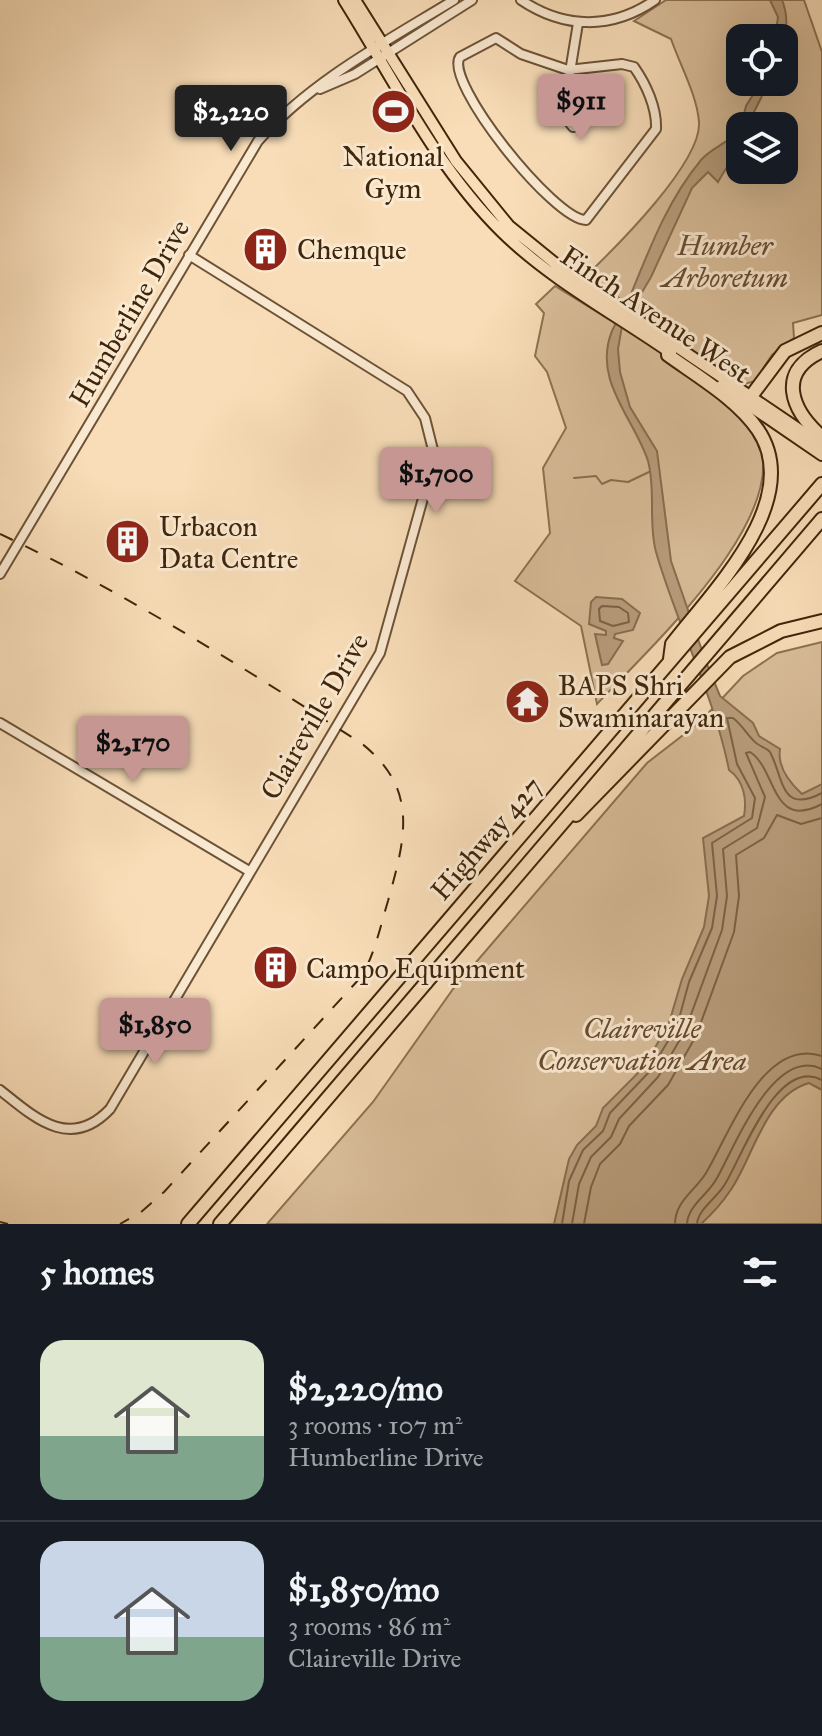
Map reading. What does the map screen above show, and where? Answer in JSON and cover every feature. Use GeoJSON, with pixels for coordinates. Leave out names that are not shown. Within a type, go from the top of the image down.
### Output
{"type":"FeatureCollection","features":[{"type":"Feature","properties":{"kind":"highway"},"geometry":{"type":"LineString","coordinates":[[748,400],[785,351],[822,333]]}},
{"type":"Feature","properties":{"kind":"highway"},"geometry":{"type":"LineString","coordinates":[[668,350],[668,355],[752,422],[770,457],[770,486],[762,516],[710,604]]}},
{"type":"Feature","properties":{"kind":"highway"},"geometry":{"type":"LineString","coordinates":[[822,351],[806,359],[795,373],[792,386],[800,413],[822,437]]}},
{"type":"Feature","properties":{"kind":"highway"},"geometry":{"type":"LineString","coordinates":[[710,604],[822,484]]}},
{"type":"Feature","properties":{"kind":"highway","name":"Highway 427"},"geometry":{"type":"LineString","coordinates":[[220,1224],[822,519]]}},
{"type":"Feature","properties":{"kind":"highway","name":"Highway 427"},"geometry":{"type":"LineString","coordinates":[[188,1224],[669,660],[672,644],[710,604]]}},
{"type":"Feature","properties":{"kind":"highway"},"geometry":{"type":"LineString","coordinates":[[558,828],[584,809],[688,696],[730,657],[764,638],[822,621]]}},
{"type":"Feature","properties":{"kind":"main road","name":"Finch Avenue West"},"geometry":{"type":"LineString","coordinates":[[344,0],[484,200],[529,244],[605,303],[820,450]]}},
{"type":"Feature","properties":{"kind":"main road","name":"Finch Avenue West"},"geometry":{"type":"LineString","coordinates":[[355,0],[382,52]]}},
{"type":"Feature","properties":{"kind":"main road","name":"Finch Avenue West"},"geometry":{"type":"LineString","coordinates":[[644,330],[668,350],[748,400]]}},
{"type":"Feature","properties":{"kind":"street","name":"Humberline Drive"},"geometry":{"type":"LineString","coordinates":[[382,52],[454,0]]}},
{"type":"Feature","properties":{"kind":"street","name":"Humberline Drive"},"geometry":{"type":"LineString","coordinates":[[0,574],[258,141],[286,110],[316,90],[472,0]]}},
{"type":"Feature","properties":{"kind":"street"},"geometry":{"type":"LineString","coordinates":[[521,0],[544,13],[578,23],[611,21],[655,0]]}},
{"type":"Feature","properties":{"kind":"street"},"geometry":{"type":"LineString","coordinates":[[567,101],[578,23]]}},
{"type":"Feature","properties":{"kind":"street"},"geometry":{"type":"LineString","coordinates":[[496,38],[521,54],[573,71],[622,64],[634,67],[657,115],[656,129],[649,142],[586,220],[571,215],[537,186],[497,138],[456,66],[460,57],[496,38]]}},
{"type":"Feature","properties":{"kind":"street","name":"Claireville Drive"},"geometry":{"type":"LineString","coordinates":[[0,1090],[57,1128],[74,1130],[100,1121],[148,1047],[249,871],[375,664],[427,489],[433,450],[425,418],[407,391],[189,255]]}},
{"type":"Feature","properties":{"kind":"street"},"geometry":{"type":"LineString","coordinates":[[0,723],[249,871]]}},
{"type":"Feature","properties":{"kind":"green space","name":"Humber Arboretum"},"geometry":{"type":"Polygon","coordinates":[[[666,0],[804,0],[822,52],[822,315],[793,323],[794,338],[772,355],[755,381],[745,384],[704,359],[587,275],[673,181],[696,139],[699,122],[695,101],[671,39],[634,21],[666,0]]]}},
{"type":"Feature","properties":{"kind":"green space"},"geometry":{"type":"Polygon","coordinates":[[[555,286],[660,352],[714,391],[752,429],[763,461],[758,497],[740,536],[713,576],[681,615],[597,704],[581,626],[515,581],[550,533],[543,468],[566,428],[547,372],[535,356],[544,313],[536,304],[555,286]]]}},
{"type":"Feature","properties":{"kind":"green space","name":"Claireville Conservation Area"},"geometry":{"type":"Polygon","coordinates":[[[822,642],[822,1224],[267,1224],[373,1102],[453,989],[647,763],[700,722],[743,676],[777,653],[822,642]]]}},
{"type":"Feature","properties":{"kind":"water"},"geometry":{"type":"Polygon","coordinates":[[[770,0],[782,0],[786,24],[777,24],[778,17],[770,0]]]}},
{"type":"Feature","properties":{"kind":"water"},"geometry":{"type":"Polygon","coordinates":[[[752,96],[762,96],[754,112],[744,112],[752,96]]]}},
{"type":"Feature","properties":{"kind":"water"},"geometry":{"type":"Polygon","coordinates":[[[726,141],[726,169],[718,182],[708,172],[692,188],[651,277],[622,326],[618,349],[620,372],[630,407],[657,451],[671,561],[720,696],[753,723],[759,736],[780,749],[782,768],[802,794],[822,784],[822,1090],[809,1083],[781,1101],[770,1114],[730,1191],[701,1224],[554,1224],[569,1159],[577,1145],[596,1126],[603,1108],[644,1067],[669,1023],[682,979],[704,927],[709,896],[703,838],[744,816],[743,791],[738,779],[729,770],[705,687],[656,552],[648,461],[617,398],[607,366],[607,349],[612,331],[652,244],[678,192],[711,151],[726,141]]]}},
{"type":"Feature","properties":{"kind":"water"},"geometry":{"type":"Polygon","coordinates":[[[596,597],[622,599],[640,613],[633,630],[615,634],[614,638],[623,641],[608,664],[602,665],[595,634],[606,635],[606,631],[589,624],[591,602],[596,597]]]}},
{"type":"Feature","properties":{"kind":"waterway"},"geometry":{"type":"LineString","coordinates":[[574,478],[596,476],[602,484],[611,480],[628,482],[649,472]]}},
{"type":"Feature","properties":{"kind":"railway"},"geometry":{"type":"LineString","coordinates":[[0,534],[139,606],[361,743],[380,760],[400,797],[403,816],[399,857],[377,940],[361,977],[164,1192],[141,1212],[120,1224]]}},
{"type":"Feature","properties":{"kind":"railway"},"geometry":{"type":"LineString","coordinates":[[0,1222],[8,1224]]}},
{"type":"Feature","properties":{"kind":"place","name":"National Gym"},"geometry":{"type":"Point","coordinates":[393,111]}},
{"type":"Feature","properties":{"kind":"place","name":"Chemque"},"geometry":{"type":"Point","coordinates":[266,249]}},
{"type":"Feature","properties":{"kind":"place","name":"Urbacon Data Centre"},"geometry":{"type":"Point","coordinates":[128,542]}},
{"type":"Feature","properties":{"kind":"place","name":"BAPS Shri Swaminarayan"},"geometry":{"type":"Point","coordinates":[527,701]}},
{"type":"Feature","properties":{"kind":"place","name":"Campo Equipment"},"geometry":{"type":"Point","coordinates":[275,968]}}]}
